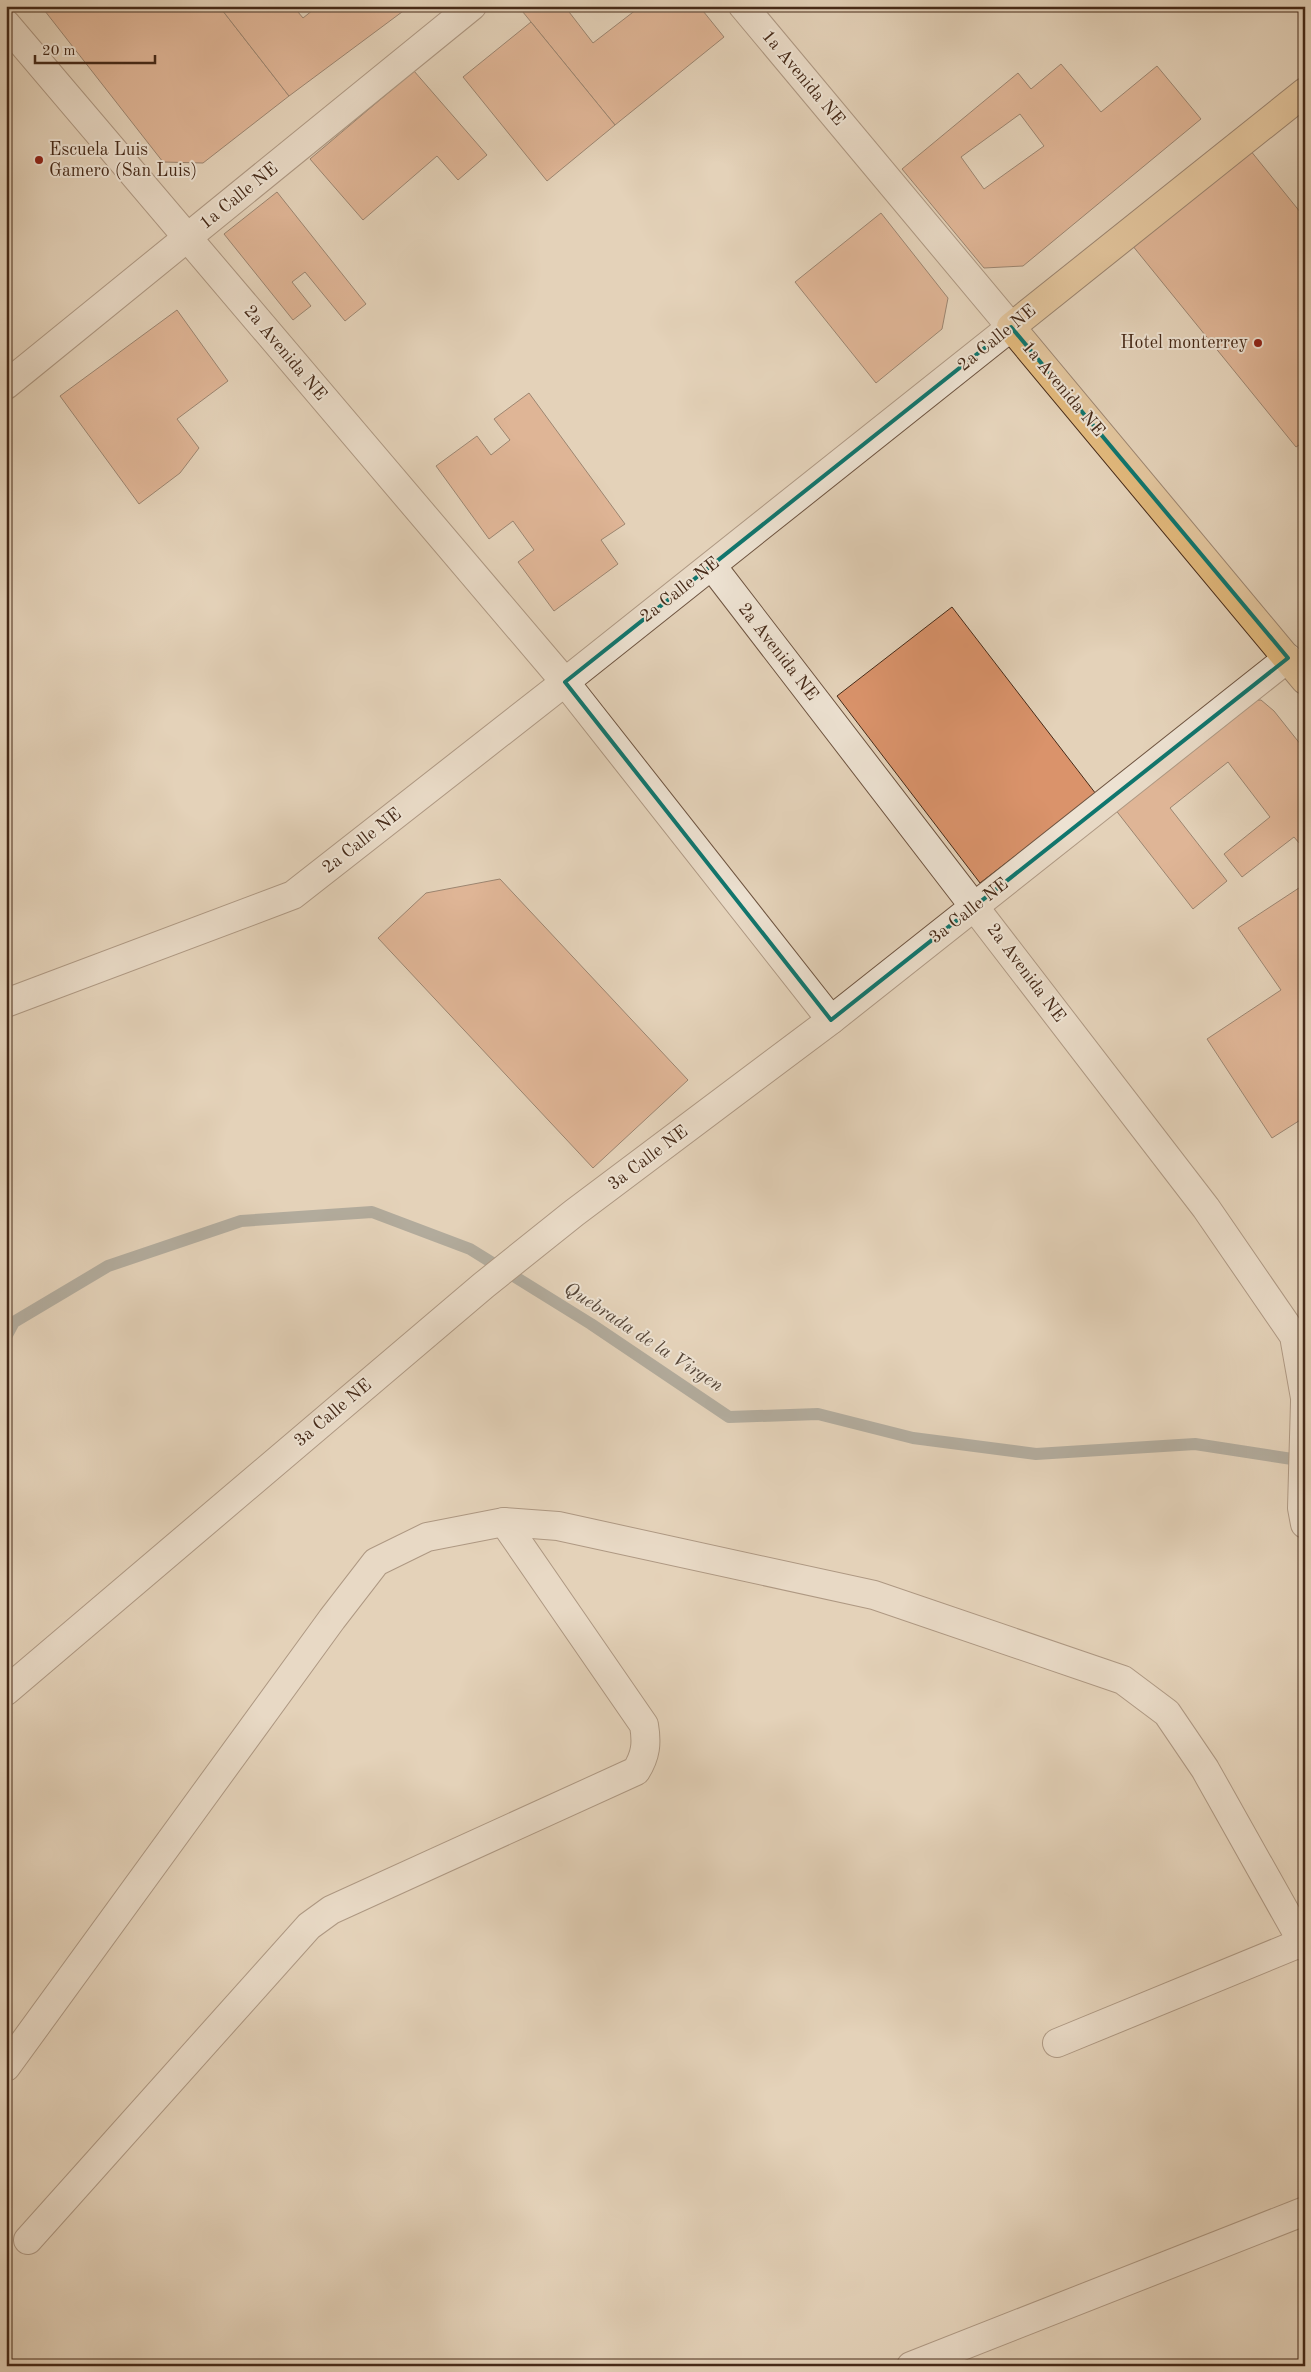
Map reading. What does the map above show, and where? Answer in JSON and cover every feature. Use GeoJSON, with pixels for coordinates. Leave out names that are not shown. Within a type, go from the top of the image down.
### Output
{"type":"FeatureCollection","features":[{"type":"Feature","properties":{"kind":"main road","name":"2a Calle NE"},"geometry":{"type":"LineString","coordinates":[[1011,327],[1305,92]]}},
{"type":"Feature","properties":{"kind":"main road","name":"1a Avenida NE"},"geometry":{"type":"LineString","coordinates":[[1011,327],[1296,651],[1305,680]]}},
{"type":"Feature","properties":{"kind":"street","name":"1a Calle NE"},"geometry":{"type":"LineString","coordinates":[[6,385],[472,6]]}},
{"type":"Feature","properties":{"kind":"street","name":"1a Avenida NE"},"geometry":{"type":"LineString","coordinates":[[743,6],[1011,327]]}},
{"type":"Feature","properties":{"kind":"street","name":"2a Avenida NE"},"geometry":{"type":"LineString","coordinates":[[6,24],[565,682],[831,1020]]}},
{"type":"Feature","properties":{"kind":"street","name":"2a Calle NE"},"geometry":{"type":"LineString","coordinates":[[6,1003],[293,895],[712,566],[1011,327]]}},
{"type":"Feature","properties":{"kind":"street","name":"2a Avenida NE"},"geometry":{"type":"LineString","coordinates":[[712,566],[975,906],[1299,1333],[1305,1398]]}},
{"type":"Feature","properties":{"kind":"street","name":"3a Calle NE"},"geometry":{"type":"LineString","coordinates":[[6,1691],[484,1285],[574,1213],[831,1020],[1296,651]]}},
{"type":"Feature","properties":{"kind":"street"},"geometry":{"type":"LineString","coordinates":[[1304,1516],[1305,1402]]}},
{"type":"Feature","properties":{"kind":"street"},"geometry":{"type":"LineString","coordinates":[[28,2240],[309,1926],[331,1910],[636,1771],[644,1758],[646,1741],[644,1725],[504,1522]]}},
{"type":"Feature","properties":{"kind":"street"},"geometry":{"type":"LineString","coordinates":[[6,2067],[332,1619],[376,1562],[427,1537],[504,1522],[558,1526],[874,1596],[1124,1680],[1167,1713],[1205,1769],[1304,1943],[1057,2043]]}},
{"type":"Feature","properties":{"kind":"street"},"geometry":{"type":"LineString","coordinates":[[911,2366],[1305,2212]]}},
{"type":"Feature","properties":{"kind":"highlighted area"},"geometry":{"type":"Polygon","coordinates":[[[1011,327],[1288,658],[831,1020],[565,682],[1011,327]]]}},
{"type":"Feature","properties":{"kind":"building"},"geometry":{"type":"Polygon","coordinates":[[[41,6],[219,6],[289,96],[203,163],[163,162],[41,6]]]}},
{"type":"Feature","properties":{"kind":"building"},"geometry":{"type":"Polygon","coordinates":[[[219,6],[293,6],[303,18],[318,6],[410,6],[289,96],[219,6]]]}},
{"type":"Feature","properties":{"kind":"building"},"geometry":{"type":"Polygon","coordinates":[[[518,6],[569,6],[566,8],[593,43],[641,6],[699,6],[724,37],[615,125],[518,6]]]}},
{"type":"Feature","properties":{"kind":"building"},"geometry":{"type":"Polygon","coordinates":[[[531,22],[615,125],[547,181],[463,77],[531,22]]]}},
{"type":"Feature","properties":{"kind":"building"},"geometry":{"type":"Polygon","coordinates":[[[1061,64],[1101,112],[1157,66],[1201,119],[1023,266],[984,268],[902,169],[1018,73],[1031,89],[1061,64]],[[1020,114],[961,157],[984,189],[1044,146],[1020,114]]]}},
{"type":"Feature","properties":{"kind":"building"},"geometry":{"type":"Polygon","coordinates":[[[414,71],[487,155],[458,180],[437,156],[363,220],[310,159],[414,71]]]}},
{"type":"Feature","properties":{"kind":"building","name":"Hotel monterrey"},"geometry":{"type":"Polygon","coordinates":[[[1250,150],[1305,218],[1305,441],[1296,447],[1132,245],[1250,150]]]}},
{"type":"Feature","properties":{"kind":"building"},"geometry":{"type":"Polygon","coordinates":[[[277,192],[366,304],[345,321],[305,272],[292,282],[311,306],[293,320],[224,234],[277,192]]]}},
{"type":"Feature","properties":{"kind":"building"},"geometry":{"type":"Polygon","coordinates":[[[881,213],[948,298],[942,329],[876,383],[795,282],[881,213]]]}},
{"type":"Feature","properties":{"kind":"building"},"geometry":{"type":"Polygon","coordinates":[[[177,310],[228,381],[177,419],[199,448],[180,473],[139,504],[60,396],[177,310]]]}},
{"type":"Feature","properties":{"kind":"building"},"geometry":{"type":"Polygon","coordinates":[[[529,393],[625,524],[601,540],[618,564],[554,611],[518,562],[534,550],[513,521],[489,539],[436,466],[477,436],[491,455],[510,440],[494,419],[529,393]]]}},
{"type":"Feature","properties":{"kind":"building"},"geometry":{"type":"Polygon","coordinates":[[[952,607],[1096,794],[980,883],[837,696],[952,607]]]}},
{"type":"Feature","properties":{"kind":"building"},"geometry":{"type":"Polygon","coordinates":[[[1261,700],[1274,711],[1305,750],[1305,850],[1294,837],[1242,877],[1224,854],[1270,817],[1228,762],[1170,808],[1227,881],[1193,909],[1111,804],[1243,701],[1261,700]]]}},
{"type":"Feature","properties":{"kind":"building"},"geometry":{"type":"Polygon","coordinates":[[[500,879],[688,1080],[593,1168],[378,938],[426,893],[500,879]]]}},
{"type":"Feature","properties":{"kind":"building"},"geometry":{"type":"Polygon","coordinates":[[[1305,884],[1305,1117],[1272,1138],[1207,1039],[1281,990],[1238,928],[1305,884]]]}},
{"type":"Feature","properties":{"kind":"waterway","name":"Quebrada de la Virgen"},"geometry":{"type":"LineString","coordinates":[[6,1337],[14,1322],[108,1266],[241,1221],[372,1212],[470,1249],[591,1324],[729,1417],[818,1414],[913,1438],[1036,1454],[1195,1444],[1305,1461]]}},
{"type":"Feature","properties":{"kind":"place","name":"Escuela Luis Gamero (San Luis)"},"geometry":{"type":"Point","coordinates":[39,160]}},
{"type":"Feature","properties":{"kind":"place","name":"Hotel monterrey"},"geometry":{"type":"Point","coordinates":[1258,343]}}]}
